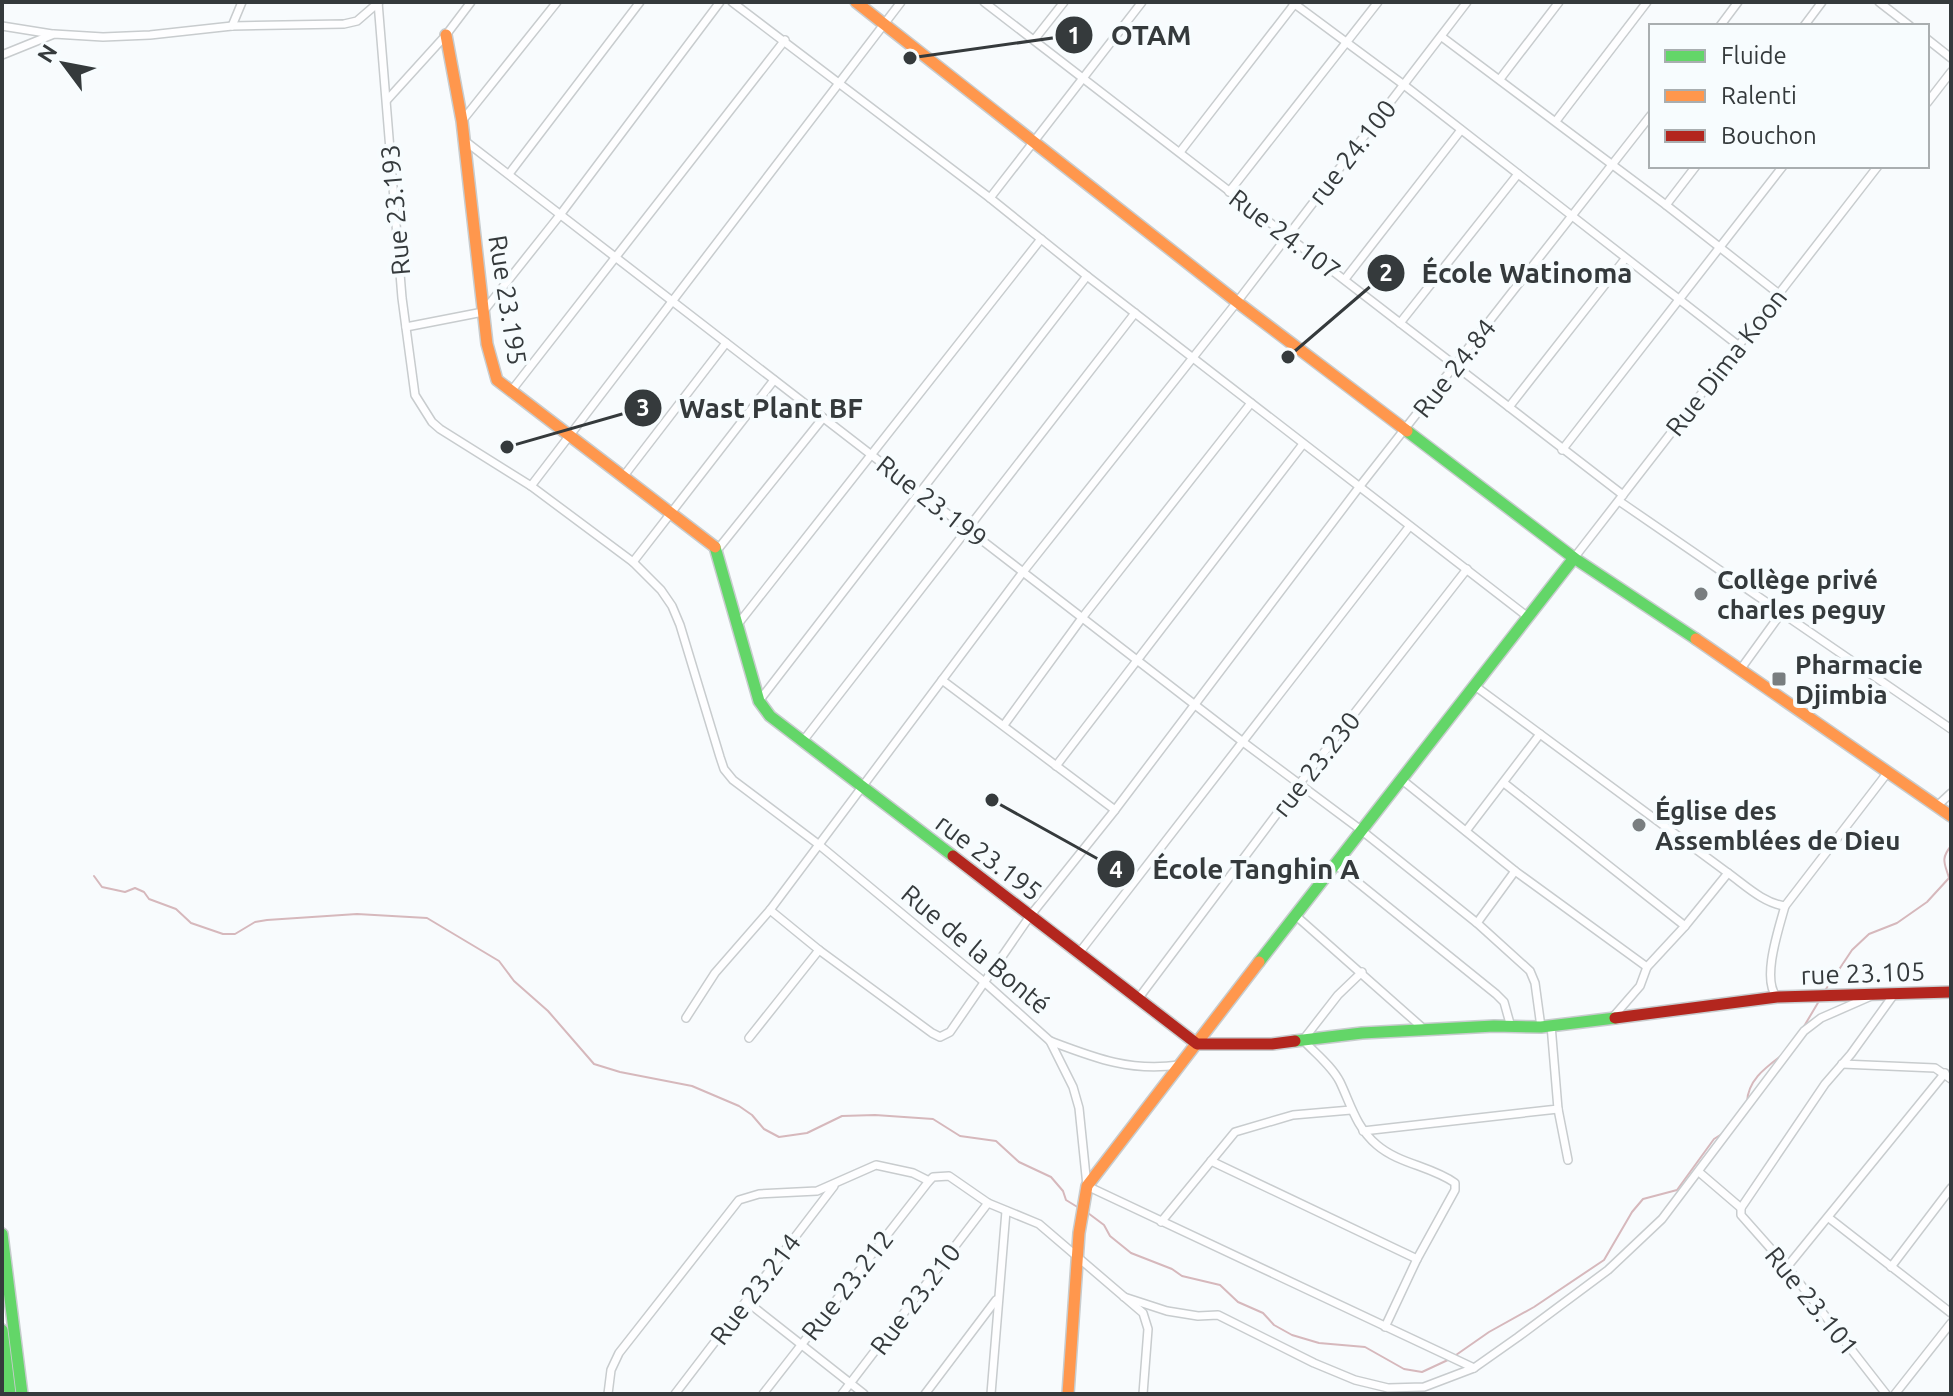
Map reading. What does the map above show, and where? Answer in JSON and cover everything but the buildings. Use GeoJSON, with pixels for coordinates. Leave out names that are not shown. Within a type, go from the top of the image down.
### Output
{"type":"FeatureCollection","features":[{"type":"Feature","properties":{"kind":"street"},"geometry":{"type":"LineString","coordinates":[[232,26],[242,2]]}},
{"type":"Feature","properties":{"kind":"street"},"geometry":{"type":"LineString","coordinates":[[2,26],[103,37],[232,26],[344,24],[357,21],[379,2]]}},
{"type":"Feature","properties":{"kind":"street","name":"Rue 23.193"},"geometry":{"type":"LineString","coordinates":[[379,2],[406,327],[415,395],[426,414]]}},
{"type":"Feature","properties":{"kind":"street"},"geometry":{"type":"LineString","coordinates":[[387,100],[446,35],[471,2]]}},
{"type":"Feature","properties":{"kind":"street"},"geometry":{"type":"LineString","coordinates":[[462,121],[557,2]]}},
{"type":"Feature","properties":{"kind":"street"},"geometry":{"type":"LineString","coordinates":[[509,174],[640,2]]}},
{"type":"Feature","properties":{"kind":"street"},"geometry":{"type":"LineString","coordinates":[[406,327],[483,312],[720,2]]}},
{"type":"Feature","properties":{"kind":"street"},"geometry":{"type":"LineString","coordinates":[[732,2],[990,198],[1528,617]]}},
{"type":"Feature","properties":{"kind":"street"},"geometry":{"type":"LineString","coordinates":[[856,2],[1237,302],[1574,558],[1951,816]]}},
{"type":"Feature","properties":{"kind":"street"},"geometry":{"type":"LineString","coordinates":[[531,486],[901,2]]}},
{"type":"Feature","properties":{"kind":"street","name":"Rue 24.107"},"geometry":{"type":"LineString","coordinates":[[984,2],[1286,237],[1345,279],[1621,498],[1951,729]]}},
{"type":"Feature","properties":{"kind":"street"},"geometry":{"type":"LineString","coordinates":[[1034,40],[1064,2]]}},
{"type":"Feature","properties":{"kind":"street"},"geometry":{"type":"LineString","coordinates":[[990,198],[1142,2]]}},
{"type":"Feature","properties":{"kind":"street"},"geometry":{"type":"LineString","coordinates":[[1229,192],[1378,2]]}},
{"type":"Feature","properties":{"kind":"street","name":"rue 24.100"},"geometry":{"type":"LineString","coordinates":[[686,1018],[724,961],[770,910],[1023,572],[1237,302],[1467,2]]}},
{"type":"Feature","properties":{"kind":"street"},"geometry":{"type":"LineString","coordinates":[[1500,79],[1559,2]]}},
{"type":"Feature","properties":{"kind":"street"},"geometry":{"type":"LineString","coordinates":[[1556,121],[1647,2]]}},
{"type":"Feature","properties":{"kind":"street"},"geometry":{"type":"LineString","coordinates":[[1722,24],[1738,2]]}},
{"type":"Feature","properties":{"kind":"street"},"geometry":{"type":"LineString","coordinates":[[1806,24],[1822,2]]}},
{"type":"Feature","properties":{"kind":"street"},"geometry":{"type":"LineString","coordinates":[[1879,2],[1908,24]]}},
{"type":"Feature","properties":{"kind":"street"},"geometry":{"type":"LineString","coordinates":[[1180,152],[1294,3],[1739,346]]}},
{"type":"Feature","properties":{"kind":"street"},"geometry":{"type":"LineString","coordinates":[[1895,24],[1900,18]]}},
{"type":"Feature","properties":{"kind":"street"},"geometry":{"type":"LineString","coordinates":[[2,55],[54,34]]}},
{"type":"Feature","properties":{"kind":"street","name":"Rue 23.195"},"geometry":{"type":"LineString","coordinates":[[446,35],[465,141],[483,312],[494,376],[718,549]]}},
{"type":"Feature","properties":{"kind":"street"},"geometry":{"type":"LineString","coordinates":[[1442,37],[1779,294]]}},
{"type":"Feature","properties":{"kind":"street"},"geometry":{"type":"LineString","coordinates":[[512,390],[785,40]]}},
{"type":"Feature","properties":{"kind":"street"},"geometry":{"type":"LineString","coordinates":[[1929,41],[1951,58]]}},
{"type":"Feature","properties":{"kind":"street"},"geometry":{"type":"LineString","coordinates":[[1929,100],[1951,72]]}},
{"type":"Feature","properties":{"kind":"street","name":"Rue 24.84"},"geometry":{"type":"LineString","coordinates":[[819,950],[940,1037],[950,1032],[1030,916],[1115,810],[1360,486],[1649,118]]}},
{"type":"Feature","properties":{"kind":"street"},"geometry":{"type":"LineString","coordinates":[[1345,279],[1461,130]]}},
{"type":"Feature","properties":{"kind":"street","name":"Rue 23.199"},"geometry":{"type":"LineString","coordinates":[[465,141],[1361,830],[1477,923],[1530,971],[1546,1026],[1568,1160]]}},
{"type":"Feature","properties":{"kind":"street"},"geometry":{"type":"LineString","coordinates":[[1666,205],[1694,168]]}},
{"type":"Feature","properties":{"kind":"street"},"geometry":{"type":"LineString","coordinates":[[1562,450],[1781,168]]}},
{"type":"Feature","properties":{"kind":"street","name":"Rue Dima Koon"},"geometry":{"type":"LineString","coordinates":[[1574,558],[1876,168]]}},
{"type":"Feature","properties":{"kind":"street"},"geometry":{"type":"LineString","coordinates":[[1400,323],[1518,174]]}},
{"type":"Feature","properties":{"kind":"street"},"geometry":{"type":"LineString","coordinates":[[738,624],[1041,239]]}},
{"type":"Feature","properties":{"kind":"street"},"geometry":{"type":"LineString","coordinates":[[1509,407],[1625,259]]}},
{"type":"Feature","properties":{"kind":"street"},"geometry":{"type":"LineString","coordinates":[[759,701],[1087,276]]}},
{"type":"Feature","properties":{"kind":"street"},"geometry":{"type":"LineString","coordinates":[[803,741],[1135,313]]}},
{"type":"Feature","properties":{"kind":"street"},"geometry":{"type":"LineString","coordinates":[[623,477],[726,343]]}},
{"type":"Feature","properties":{"kind":"street"},"geometry":{"type":"LineString","coordinates":[[633,562],[774,380]]}},
{"type":"Feature","properties":{"kind":"street"},"geometry":{"type":"LineString","coordinates":[[1004,725],[1082,618],[1251,403]]}},
{"type":"Feature","properties":{"kind":"street","name":"Rue de la Bonté"},"geometry":{"type":"LineString","coordinates":[[426,414],[454,440],[531,486],[633,562],[661,590],[672,606],[724,769],[983,981],[1050,1041],[1073,1087],[1079,1108],[1085,1190],[1077,1255],[1068,1394]]}},
{"type":"Feature","properties":{"kind":"street"},"geometry":{"type":"LineString","coordinates":[[759,701],[718,549],[823,418]]}},
{"type":"Feature","properties":{"kind":"street"},"geometry":{"type":"LineString","coordinates":[[1056,766],[1303,444]]}},
{"type":"Feature","properties":{"kind":"street"},"geometry":{"type":"LineString","coordinates":[[1079,953],[1409,527]]}},
{"type":"Feature","properties":{"kind":"street"},"geometry":{"type":"LineString","coordinates":[[1474,1368],[1161,1222],[1085,1190],[1574,558]]}},
{"type":"Feature","properties":{"kind":"street","name":"rue 23.230"},"geometry":{"type":"LineString","coordinates":[[1138,999],[1300,783],[1467,569]]}},
{"type":"Feature","properties":{"kind":"street"},"geometry":{"type":"LineString","coordinates":[[1740,670],[1782,612]]}},
{"type":"Feature","properties":{"kind":"street"},"geometry":{"type":"LineString","coordinates":[[942,680],[1115,810]]}},
{"type":"Feature","properties":{"kind":"street"},"geometry":{"type":"LineString","coordinates":[[1475,686],[1728,873],[1770,902],[1785,906]]}},
{"type":"Feature","properties":{"kind":"street","name":"rue 23.195"},"geometry":{"type":"LineString","coordinates":[[759,701],[770,716],[1197,1044]]}},
{"type":"Feature","properties":{"kind":"street"},"geometry":{"type":"LineString","coordinates":[[1466,831],[1540,734]]}},
{"type":"Feature","properties":{"kind":"street"},"geometry":{"type":"LineString","coordinates":[[1777,997],[1770,983],[1785,906],[1888,772]]}},
{"type":"Feature","properties":{"kind":"street"},"geometry":{"type":"LineString","coordinates":[[1401,779],[1515,871],[1647,967]]}},
{"type":"Feature","properties":{"kind":"street"},"geometry":{"type":"LineString","coordinates":[[1504,783],[1685,926]]}},
{"type":"Feature","properties":{"kind":"street"},"geometry":{"type":"LineString","coordinates":[[1937,806],[1951,793]]}},
{"type":"Feature","properties":{"kind":"street"},"geometry":{"type":"LineString","coordinates":[[1335,864],[1496,994],[1504,1002],[1511,1027]]}},
{"type":"Feature","properties":{"kind":"street"},"geometry":{"type":"LineString","coordinates":[[1477,923],[1515,871]]}},
{"type":"Feature","properties":{"kind":"street"},"geometry":{"type":"LineString","coordinates":[[1613,1017],[1640,986],[1647,967],[1728,873]]}},
{"type":"Feature","properties":{"kind":"street"},"geometry":{"type":"LineString","coordinates":[[749,1038],[819,950],[770,910]]}},
{"type":"Feature","properties":{"kind":"street"},"geometry":{"type":"LineString","coordinates":[[1295,915],[1425,1030]]}},
{"type":"Feature","properties":{"kind":"street"},"geometry":{"type":"LineString","coordinates":[[1362,972],[1338,995],[1303,1040],[1339,1079],[1363,1131],[1391,1155],[1455,1183],[1455,1190],[1417,1259],[1385,1327]]}},
{"type":"Feature","properties":{"kind":"street","name":"rue 23.105"},"geometry":{"type":"LineString","coordinates":[[1197,1044],[1272,1044],[1425,1030],[1546,1026],[1777,997],[1951,992]]}},
{"type":"Feature","properties":{"kind":"street"},"geometry":{"type":"LineString","coordinates":[[1741,1208],[1825,1084],[1895,993]]}},
{"type":"Feature","properties":{"kind":"street"},"geometry":{"type":"LineString","coordinates":[[1124,1297],[1167,1311],[1198,1316],[1218,1315],[1314,1363],[1355,1380],[1388,1388],[1424,1387],[1474,1368],[1608,1270],[1662,1219],[1804,1031],[1821,1018],[1876,994]]}},
{"type":"Feature","properties":{"kind":"street"},"geometry":{"type":"LineString","coordinates":[[1050,1041],[1128,1067],[1180,1065]]}},
{"type":"Feature","properties":{"kind":"street"},"geometry":{"type":"LineString","coordinates":[[1787,1267],[1948,1076],[1922,1067],[1842,1064]]}},
{"type":"Feature","properties":{"kind":"street"},"geometry":{"type":"LineString","coordinates":[[1363,1131],[1558,1109]]}},
{"type":"Feature","properties":{"kind":"street"},"geometry":{"type":"LineString","coordinates":[[1161,1222],[1230,1136],[1241,1129],[1293,1115],[1351,1110]]}},
{"type":"Feature","properties":{"kind":"street"},"geometry":{"type":"LineString","coordinates":[[1211,1161],[1417,1259]]}},
{"type":"Feature","properties":{"kind":"street"},"geometry":{"type":"LineString","coordinates":[[608,1394],[611,1370],[619,1353],[739,1200],[759,1194],[810,1193],[876,1165],[931,1179],[949,1176],[988,1203],[1039,1224],[1077,1255],[1143,1313],[1148,1323],[1143,1394]]}},
{"type":"Feature","properties":{"kind":"street","name":"Rue 23.101"},"geometry":{"type":"LineString","coordinates":[[1699,1172],[1741,1208],[1741,1215],[1787,1267],[1886,1394]]}},
{"type":"Feature","properties":{"kind":"street","name":"Rue 23.212"},"geometry":{"type":"LineString","coordinates":[[763,1394],[931,1179]]}},
{"type":"Feature","properties":{"kind":"street","name":"Rue 23.214"},"geometry":{"type":"LineString","coordinates":[[675,1394],[836,1184]]}},
{"type":"Feature","properties":{"kind":"street"},"geometry":{"type":"LineString","coordinates":[[1891,1267],[1951,1188]]}},
{"type":"Feature","properties":{"kind":"street","name":"Rue 23.210"},"geometry":{"type":"LineString","coordinates":[[842,1394],[988,1203]]}},
{"type":"Feature","properties":{"kind":"street"},"geometry":{"type":"LineString","coordinates":[[991,1394],[1006,1211]]}},
{"type":"Feature","properties":{"kind":"street"},"geometry":{"type":"LineString","coordinates":[[1829,1218],[1951,1313]]}},
{"type":"Feature","properties":{"kind":"street"},"geometry":{"type":"LineString","coordinates":[[2,1234],[22,1394]]}},
{"type":"Feature","properties":{"kind":"street"},"geometry":{"type":"LineString","coordinates":[[925,1394],[997,1300]]}},
{"type":"Feature","properties":{"kind":"street"},"geometry":{"type":"LineString","coordinates":[[746,1301],[864,1394]]}},
{"type":"Feature","properties":{"kind":"street"},"geometry":{"type":"LineString","coordinates":[[1895,1394],[1951,1323]]}},
{"type":"Feature","properties":{"kind":"street"},"geometry":{"type":"LineString","coordinates":[[2,1330],[10,1394]]}},
{"type":"Feature","properties":{"kind":"waterway"},"geometry":{"type":"LineString","coordinates":[[1826,989],[1852,950],[1869,934],[1897,923],[1927,902],[1949,878],[1944,858],[1951,846]]}},
{"type":"Feature","properties":{"kind":"waterway"},"geometry":{"type":"LineString","coordinates":[[94,876],[102,887],[125,892],[135,888],[144,892],[149,899],[176,909],[191,923],[223,934],[235,934],[255,922],[267,920],[357,914],[427,918],[499,961],[514,981],[548,1011],[594,1064],[692,1086],[739,1106],[764,1129],[779,1137],[807,1133],[842,1116],[933,1119],[960,1136],[996,1141],[1019,1162],[1051,1177],[1063,1191],[1066,1200],[1079,1208]]}},
{"type":"Feature","properties":{"kind":"waterway"},"geometry":{"type":"LineString","coordinates":[[1803,1028],[1819,1001]]}},
{"type":"Feature","properties":{"kind":"waterway"},"geometry":{"type":"LineString","coordinates":[[1747,1102],[1754,1081],[1782,1055]]}},
{"type":"Feature","properties":{"kind":"waterway"},"geometry":{"type":"LineString","coordinates":[[1456,1355],[1604,1260],[1643,1199],[1677,1190],[1714,1139],[1725,1132]]}},
{"type":"Feature","properties":{"kind":"waterway"},"geometry":{"type":"LineString","coordinates":[[1088,1213],[1131,1253],[1182,1276],[1220,1285],[1238,1302],[1263,1313],[1274,1325],[1292,1335],[1319,1343],[1365,1347],[1404,1369],[1422,1372],[1450,1359]]}},
{"type":"Feature","properties":{"kind":"traffic: fast"},"geometry":{"type":"LineString","coordinates":[[1407,431],[1574,558],[1696,639]]}},
{"type":"Feature","properties":{"kind":"traffic: fast"},"geometry":{"type":"LineString","coordinates":[[715,547],[759,701],[770,716],[953,856]]}},
{"type":"Feature","properties":{"kind":"traffic: fast"},"geometry":{"type":"LineString","coordinates":[[1259,962],[1574,558]]}},
{"type":"Feature","properties":{"kind":"traffic: fast"},"geometry":{"type":"LineString","coordinates":[[1295,1041],[1362,1033],[1494,1026],[1541,1027],[1615,1018]]}},
{"type":"Feature","properties":{"kind":"traffic: fast"},"geometry":{"type":"LineString","coordinates":[[2,1234],[22,1394]]}},
{"type":"Feature","properties":{"kind":"traffic: fast"},"geometry":{"type":"LineString","coordinates":[[2,1330],[10,1394]]}},
{"type":"Feature","properties":{"kind":"traffic: slow"},"geometry":{"type":"LineString","coordinates":[[856,2],[1237,302],[1407,431]]}},
{"type":"Feature","properties":{"kind":"traffic: slow"},"geometry":{"type":"LineString","coordinates":[[446,35],[462,121],[487,344],[497,380],[715,547]]}},
{"type":"Feature","properties":{"kind":"traffic: slow"},"geometry":{"type":"LineString","coordinates":[[1696,639],[1951,816]]}},
{"type":"Feature","properties":{"kind":"traffic: slow"},"geometry":{"type":"LineString","coordinates":[[1068,1394],[1079,1233],[1087,1186],[1259,962]]}},
{"type":"Feature","properties":{"kind":"traffic: jam"},"geometry":{"type":"LineString","coordinates":[[953,856],[1197,1044],[1295,1041]]}},
{"type":"Feature","properties":{"kind":"traffic: jam"},"geometry":{"type":"LineString","coordinates":[[1615,1018],[1777,997],[1951,992]]}},
{"type":"Feature","properties":{"kind":"place","name":"OTAM"},"geometry":{"type":"Point","coordinates":[910,58]}},
{"type":"Feature","properties":{"kind":"place","name":"École Watinoma"},"geometry":{"type":"Point","coordinates":[1288,357]}},
{"type":"Feature","properties":{"kind":"place","name":"Wast Plant BF"},"geometry":{"type":"Point","coordinates":[507,447]}},
{"type":"Feature","properties":{"kind":"place","name":"Collège privé charles peguy"},"geometry":{"type":"Point","coordinates":[1701,594]}},
{"type":"Feature","properties":{"kind":"place","name":"Pharmacie Djimbia"},"geometry":{"type":"Point","coordinates":[1779,679]}},
{"type":"Feature","properties":{"kind":"place","name":"École Tanghin A"},"geometry":{"type":"Point","coordinates":[992,800]}},
{"type":"Feature","properties":{"kind":"place","name":"Église des Assemblées de Dieu"},"geometry":{"type":"Point","coordinates":[1639,825]}}]}
